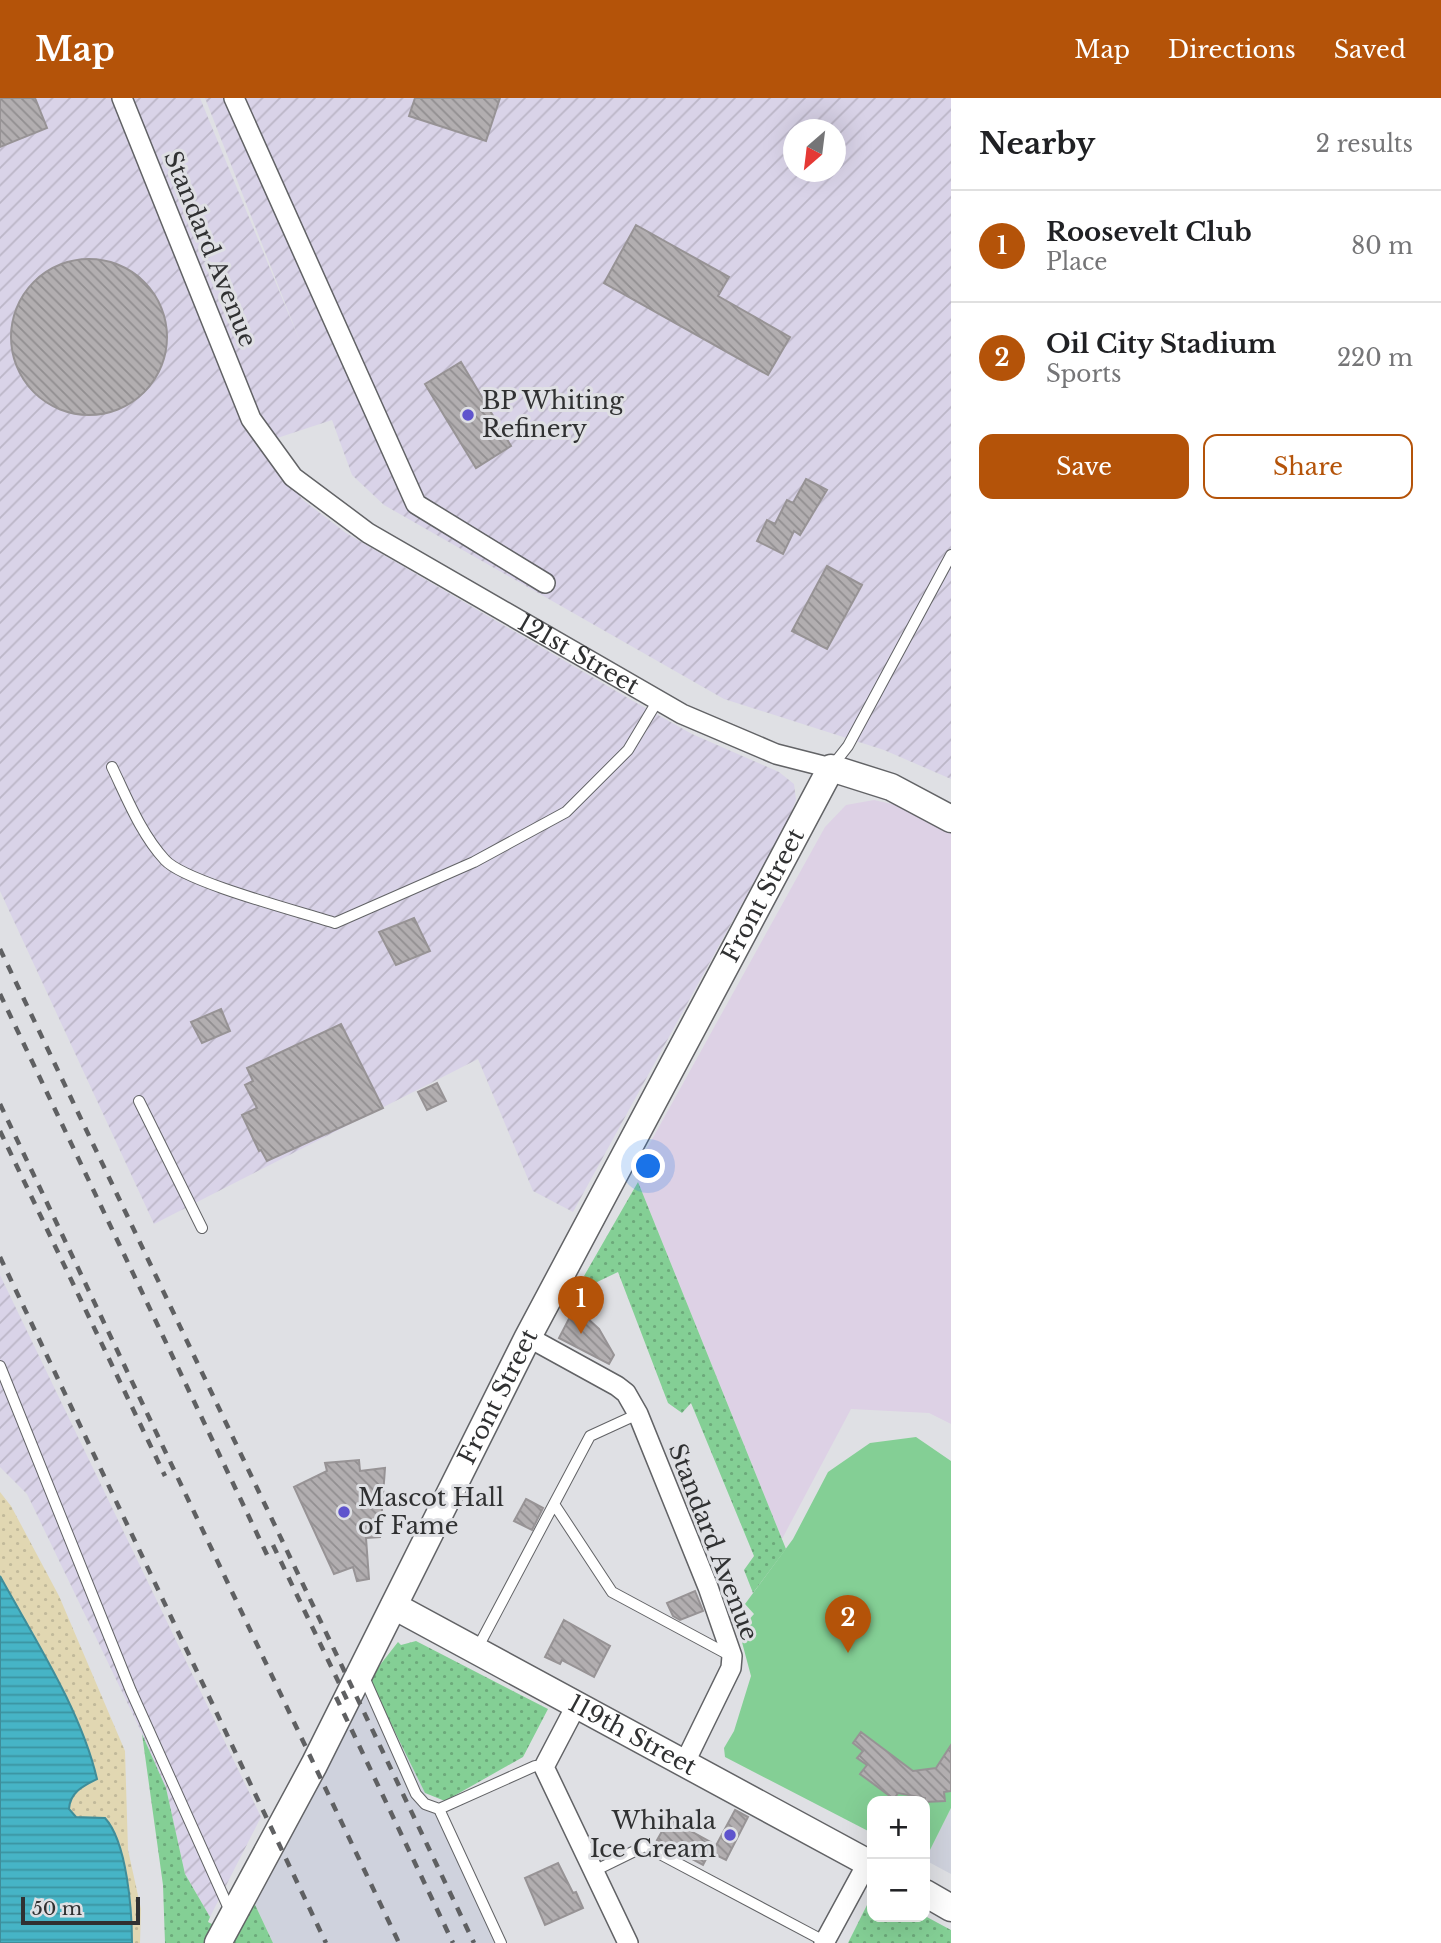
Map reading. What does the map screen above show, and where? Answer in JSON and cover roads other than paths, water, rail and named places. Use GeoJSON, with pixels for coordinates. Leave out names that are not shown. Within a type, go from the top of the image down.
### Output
{"type":"FeatureCollection","features":[{"type":"Feature","properties":{"kind":"street","name":"Standard Avenue"},"geometry":{"type":"LineString","coordinates":[[122,98],[251,419]]}},
{"type":"Feature","properties":{"kind":"street"},"geometry":{"type":"LineString","coordinates":[[234,98],[416,504],[545,583]]}},
{"type":"Feature","properties":{"kind":"street","name":"121st Street"},"geometry":{"type":"LineString","coordinates":[[251,419],[293,477],[368,533],[658,700],[775,754],[891,787],[951,819]]}},
{"type":"Feature","properties":{"kind":"street","name":"Front Street"},"geometry":{"type":"LineString","coordinates":[[218,1943],[314,1765],[528,1337],[831,768]]}},
{"type":"Feature","properties":{"kind":"street","name":"Standard Avenue"},"geometry":{"type":"LineString","coordinates":[[528,1337],[626,1393],[638,1414],[709,1590],[732,1657],[727,1680],[685,1762]]}},
{"type":"Feature","properties":{"kind":"street","name":"119th Street"},"geometry":{"type":"LineString","coordinates":[[394,1606],[867,1862]]}},
{"type":"Feature","properties":{"kind":"street"},"geometry":{"type":"LineString","coordinates":[[577,1704],[544,1767],[628,1943]]}},
{"type":"Feature","properties":{"kind":"street"},"geometry":{"type":"LineString","coordinates":[[824,1942],[867,1869]]}},
{"type":"Feature","properties":{"kind":"street"},"geometry":{"type":"LineString","coordinates":[[930,1896],[951,1908]]}},
{"type":"Feature","properties":{"kind":"lane"},"geometry":{"type":"LineString","coordinates":[[831,768],[848,746],[951,555]]}},
{"type":"Feature","properties":{"kind":"lane"},"geometry":{"type":"LineString","coordinates":[[113,766],[140,825],[166,862],[203,880],[335,923],[474,863],[566,812],[628,750],[658,700]]}},
{"type":"Feature","properties":{"kind":"lane"},"geometry":{"type":"LineString","coordinates":[[139,1101],[202,1228]]}},
{"type":"Feature","properties":{"kind":"lane"},"geometry":{"type":"LineString","coordinates":[[0,1366],[131,1691],[232,1915]]}},
{"type":"Feature","properties":{"kind":"lane"},"geometry":{"type":"LineString","coordinates":[[477,1650],[590,1436],[638,1414]]}},
{"type":"Feature","properties":{"kind":"lane"},"geometry":{"type":"LineString","coordinates":[[554,1504],[612,1592],[732,1657]]}},
{"type":"Feature","properties":{"kind":"lane"},"geometry":{"type":"LineString","coordinates":[[361,1671],[416,1794],[425,1804],[439,1809],[535,1766],[544,1767]]}},
{"type":"Feature","properties":{"kind":"lane"},"geometry":{"type":"LineString","coordinates":[[439,1809],[501,1943]]}},
{"type":"Feature","properties":{"kind":"lane"},"geometry":{"type":"LineString","coordinates":[[594,1871],[645,1846],[824,1942]]}},
{"type":"Feature","properties":{"kind":"water"},"geometry":{"type":"Polygon","coordinates":[[[0,1576],[55,1675],[90,1753],[97,1779],[75,1794],[69,1809],[76,1817],[105,1818],[119,1843],[127,1877],[132,1943],[0,1943],[0,1576]]]}},
{"type":"Feature","properties":{"kind":"railway"},"geometry":{"type":"LineString","coordinates":[[0,949],[474,1943]]}},
{"type":"Feature","properties":{"kind":"railway"},"geometry":{"type":"LineString","coordinates":[[0,994],[270,1561]]}},
{"type":"Feature","properties":{"kind":"railway"},"geometry":{"type":"LineString","coordinates":[[0,1104],[399,1943]]}},
{"type":"Feature","properties":{"kind":"railway"},"geometry":{"type":"LineString","coordinates":[[0,1131],[165,1476]]}},
{"type":"Feature","properties":{"kind":"railway"},"geometry":{"type":"LineString","coordinates":[[0,1257],[326,1943]]}},
{"type":"Feature","properties":{"kind":"railway"},"geometry":{"type":"LineString","coordinates":[[273,1545],[350,1706]]}},
{"type":"Feature","properties":{"kind":"railway"},"geometry":{"type":"LineString","coordinates":[[336,1697],[453,1943]]}},
{"type":"Feature","properties":{"kind":"place","name":"BP Whiting Refinery"},"geometry":{"type":"Point","coordinates":[468,415]}},
{"type":"Feature","properties":{"kind":"place","name":"Roosevelt Club"},"geometry":{"type":"Point","coordinates":[581,1334]}},
{"type":"Feature","properties":{"kind":"place","name":"Mascot Hall of Fame"},"geometry":{"type":"Point","coordinates":[344,1512]}},
{"type":"Feature","properties":{"kind":"place","name":"Oil City Stadium"},"geometry":{"type":"Point","coordinates":[848,1653]}},
{"type":"Feature","properties":{"kind":"place","name":"Whihala Ice Cream"},"geometry":{"type":"Point","coordinates":[730,1835]}}]}
